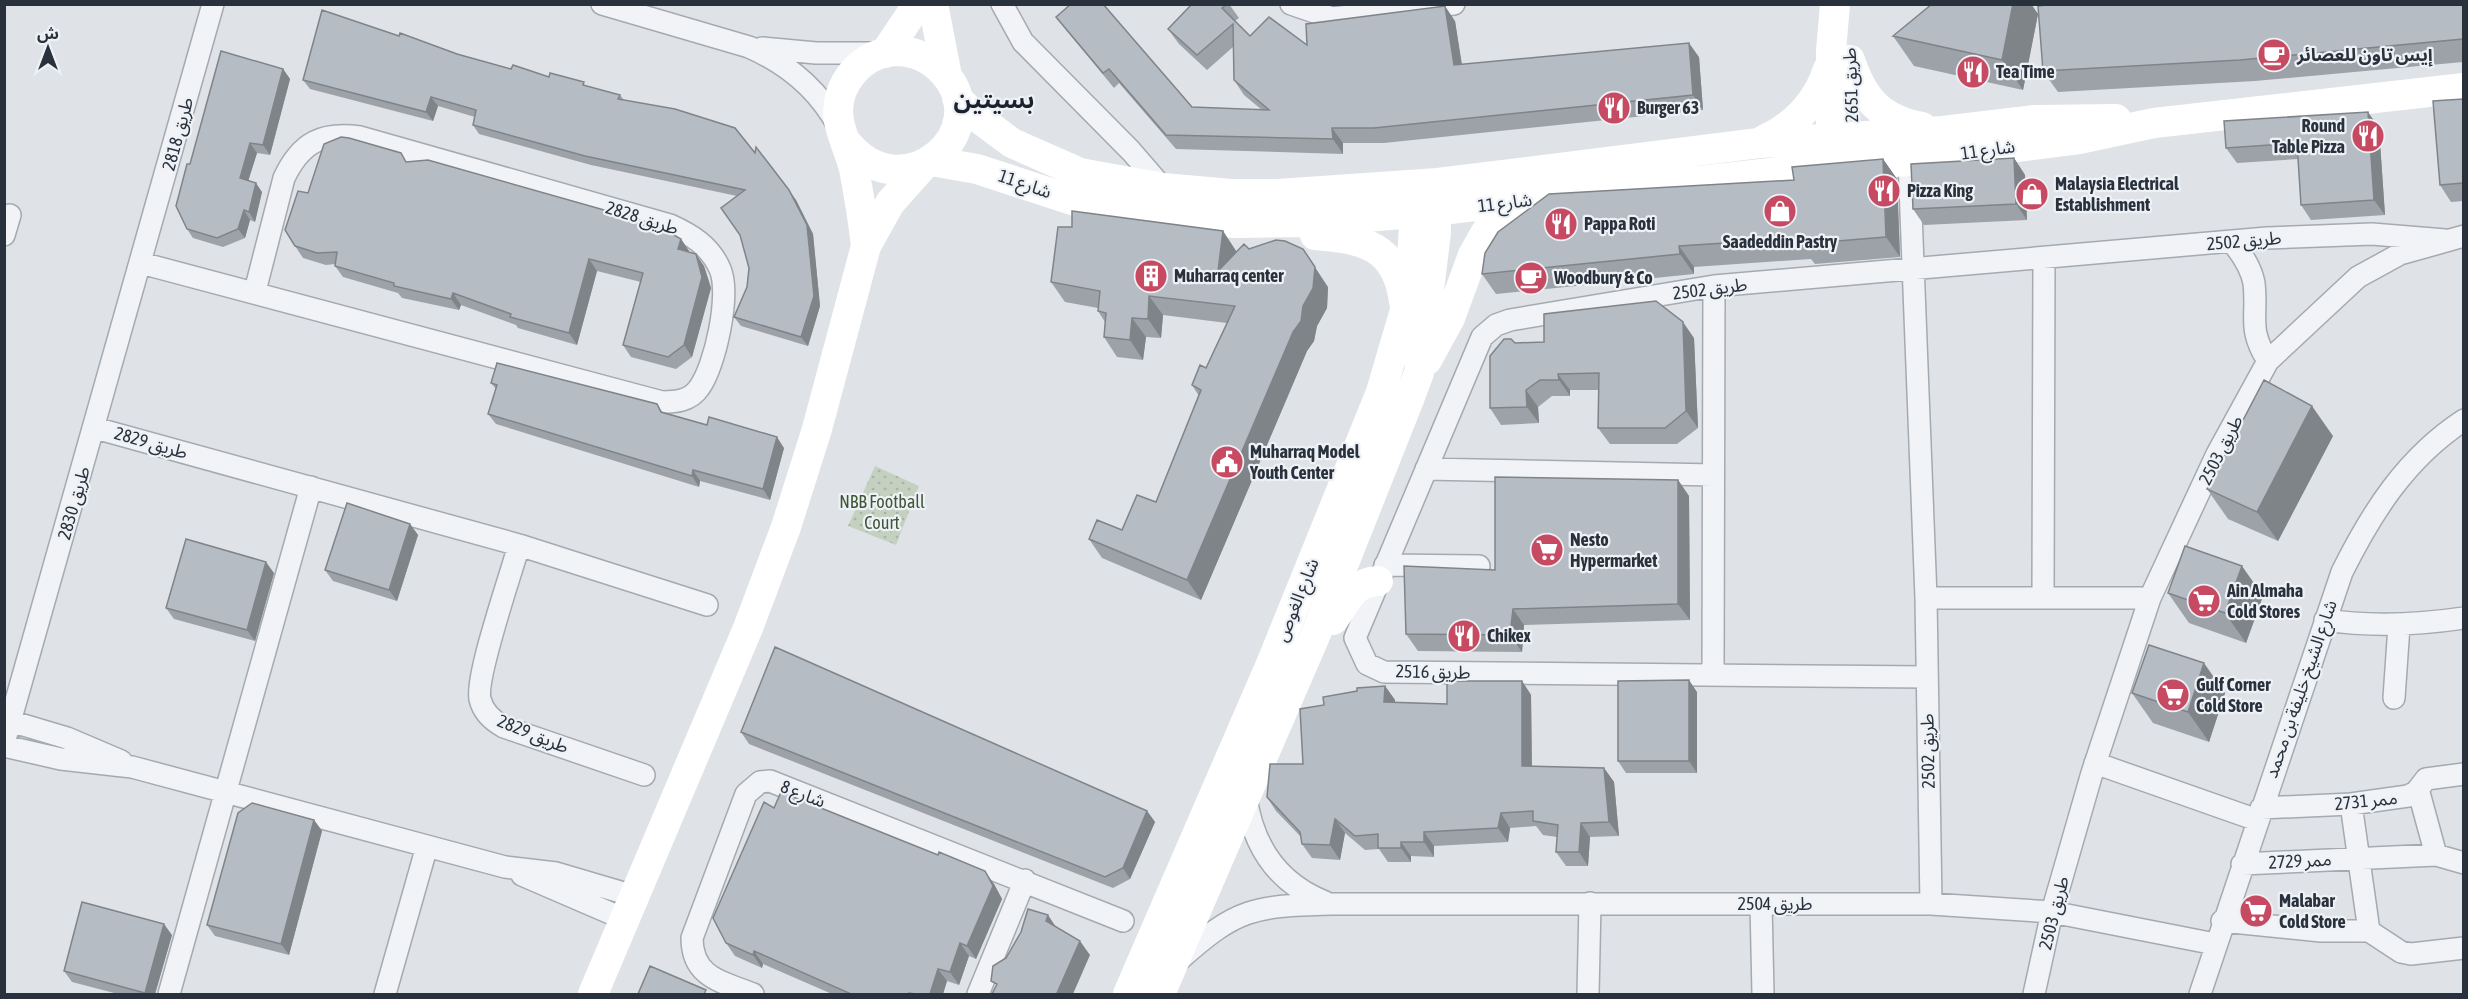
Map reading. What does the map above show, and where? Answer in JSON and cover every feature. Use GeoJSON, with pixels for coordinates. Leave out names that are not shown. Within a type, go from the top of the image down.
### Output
{"type":"FeatureCollection","features":[{"type":"Feature","properties":{"kind":"main road"},"geometry":{"type":"LineString","coordinates":[[884,53],[918,4]]}},
{"type":"Feature","properties":{"kind":"main road"},"geometry":{"type":"LineString","coordinates":[[593,994],[748,628],[786,527],[817,429],[866,246],[890,203],[927,164],[945,149],[954,134],[958,110],[933,4]]}},
{"type":"Feature","properties":{"kind":"main road"},"geometry":{"type":"LineString","coordinates":[[1835,4],[1840,55],[1872,104],[1893,119],[1943,131]]}},
{"type":"Feature","properties":{"kind":"main road","name":"طريق 2651"},"geometry":{"type":"LineString","coordinates":[[1843,166],[1840,55],[1847,4]]}},
{"type":"Feature","properties":{"kind":"main road"},"geometry":{"type":"LineString","coordinates":[[866,246],[859,194],[838,111],[844,86],[860,65],[884,53],[913,53],[937,66],[952,87]]}},
{"type":"Feature","properties":{"kind":"main road"},"geometry":{"type":"LineString","coordinates":[[1759,143],[1778,134],[1808,107],[1828,71],[1840,55]]}},
{"type":"Feature","properties":{"kind":"main road","name":"شارع 11"},"geometry":{"type":"LineString","coordinates":[[952,87],[992,129],[1034,154],[1080,173],[1163,188],[1231,194],[1534,199],[1910,161],[2079,139],[2154,123],[2463,88]]}},
{"type":"Feature","properties":{"kind":"main road","name":"شارع 11"},"geometry":{"type":"LineString","coordinates":[[927,164],[977,169],[1075,201],[1117,210],[1202,220],[1265,224],[1759,143],[1943,131],[2064,118],[2103,118],[2154,123]]}},
{"type":"Feature","properties":{"kind":"main road"},"geometry":{"type":"LineString","coordinates":[[845,140],[862,159],[881,168],[895,171],[927,164]]}},
{"type":"Feature","properties":{"kind":"main road","name":"شارع الغوص"},"geometry":{"type":"LineString","coordinates":[[1128,994],[1280,642],[1381,392],[1405,310],[1425,197]]}},
{"type":"Feature","properties":{"kind":"main road","name":"شارع الغوص"},"geometry":{"type":"LineString","coordinates":[[1165,981],[1315,636],[1419,373],[1432,272],[1425,197]]}},
{"type":"Feature","properties":{"kind":"main road"},"geometry":{"type":"LineString","coordinates":[[1419,373],[1450,318],[1473,255],[1486,232],[1507,212],[1534,199]]}},
{"type":"Feature","properties":{"kind":"main road"},"geometry":{"type":"LineString","coordinates":[[1265,224],[1293,232],[1350,238],[1369,243],[1384,255],[1396,272],[1405,310]]}},
{"type":"Feature","properties":{"kind":"main road"},"geometry":{"type":"LineString","coordinates":[[1315,636],[1333,621],[1355,588],[1382,573]]}},
{"type":"Feature","properties":{"kind":"street","name":"طريق 2818"},"geometry":{"type":"LineString","coordinates":[[141,263],[213,4]]}},
{"type":"Feature","properties":{"kind":"street"},"geometry":{"type":"LineString","coordinates":[[602,4],[749,47],[779,62],[805,82],[833,116],[845,140]]}},
{"type":"Feature","properties":{"kind":"street"},"geometry":{"type":"LineString","coordinates":[[1002,4],[1023,42],[1131,151],[1163,188]]}},
{"type":"Feature","properties":{"kind":"street"},"geometry":{"type":"LineString","coordinates":[[1291,4],[1332,18],[1454,4]]}},
{"type":"Feature","properties":{"kind":"street"},"geometry":{"type":"LineString","coordinates":[[749,47],[816,53],[884,53]]}},
{"type":"Feature","properties":{"kind":"street","name":"طريق 2828"},"geometry":{"type":"LineString","coordinates":[[141,263],[255,291],[662,402],[675,402],[688,398],[699,389],[705,377],[723,316],[726,293],[721,270],[709,250],[692,234],[670,225],[372,140],[341,135],[322,138],[306,147],[292,161],[285,178],[255,291]]}},
{"type":"Feature","properties":{"kind":"street","name":"طريق 2502"},"geometry":{"type":"LineString","coordinates":[[1910,161],[1912,271],[1926,598],[1931,904]]}},
{"type":"Feature","properties":{"kind":"street"},"geometry":{"type":"LineString","coordinates":[[4,235],[10,215]]}},
{"type":"Feature","properties":{"kind":"street","name":"طريق 2502"},"geometry":{"type":"LineString","coordinates":[[1510,320],[1714,286],[1912,271],[2336,233],[2454,238]]}},
{"type":"Feature","properties":{"kind":"street","name":"طريق 2503"},"geometry":{"type":"LineString","coordinates":[[2034,994],[2052,912],[2096,763],[2150,598],[2217,454],[2268,361],[2358,277],[2400,254],[2454,238]]}},
{"type":"Feature","properties":{"kind":"street"},"geometry":{"type":"LineString","coordinates":[[2232,242],[2249,268],[2254,283],[2254,332],[2268,361]]}},
{"type":"Feature","properties":{"kind":"street"},"geometry":{"type":"LineString","coordinates":[[2043,598],[2044,258]]}},
{"type":"Feature","properties":{"kind":"street","name":"طريق 2830"},"geometry":{"type":"LineString","coordinates":[[6,735],[96,428],[141,263]]}},
{"type":"Feature","properties":{"kind":"street"},"geometry":{"type":"LineString","coordinates":[[1713,675],[1714,286]]}},
{"type":"Feature","properties":{"kind":"street","name":"طريق 2516"},"geometry":{"type":"LineString","coordinates":[[1510,320],[1496,325],[1482,337],[1354,638],[1367,664],[1384,672],[1927,677]]}},
{"type":"Feature","properties":{"kind":"street","name":"شارع الشيخ خليفة بن محمد"},"geometry":{"type":"LineString","coordinates":[[2200,994],[2342,572],[2363,529],[2387,492],[2415,460],[2461,425]]}},
{"type":"Feature","properties":{"kind":"street","name":"طريق 2829"},"geometry":{"type":"LineString","coordinates":[[96,428],[519,545],[707,605]]}},
{"type":"Feature","properties":{"kind":"street"},"geometry":{"type":"LineString","coordinates":[[1426,469],[1713,475]]}},
{"type":"Feature","properties":{"kind":"street"},"geometry":{"type":"LineString","coordinates":[[169,994],[311,488]]}},
{"type":"Feature","properties":{"kind":"street","name":"طريق 2829"},"geometry":{"type":"LineString","coordinates":[[519,545],[479,688],[485,712],[493,721],[504,727],[644,775]]}},
{"type":"Feature","properties":{"kind":"street"},"geometry":{"type":"LineString","coordinates":[[1382,573],[1479,566]]}},
{"type":"Feature","properties":{"kind":"street"},"geometry":{"type":"LineString","coordinates":[[1926,598],[2150,598]]}},
{"type":"Feature","properties":{"kind":"street"},"geometry":{"type":"LineString","coordinates":[[2325,620],[2363,625],[2399,626],[2463,618]]}},
{"type":"Feature","properties":{"kind":"street"},"geometry":{"type":"LineString","coordinates":[[2394,698],[2399,626]]}},
{"type":"Feature","properties":{"kind":"street"},"geometry":{"type":"LineString","coordinates":[[6,735],[61,759],[132,767],[505,867],[579,878],[629,907]]}},
{"type":"Feature","properties":{"kind":"street"},"geometry":{"type":"LineString","coordinates":[[2096,763],[2259,814]]}},
{"type":"Feature","properties":{"kind":"street","name":"ممر 2731"},"geometry":{"type":"LineString","coordinates":[[2259,814],[2409,796],[2426,779],[2463,774]]}},
{"type":"Feature","properties":{"kind":"street","name":"شارع 8"},"geometry":{"type":"LineString","coordinates":[[753,994],[702,971],[695,961],[692,938],[746,794],[760,782],[770,782],[1025,880],[1123,921]]}},
{"type":"Feature","properties":{"kind":"street"},"geometry":{"type":"LineString","coordinates":[[2418,789],[2436,855]]}},
{"type":"Feature","properties":{"kind":"street","name":"طريق 2504"},"geometry":{"type":"LineString","coordinates":[[1246,797],[1249,821],[1258,845],[1272,866],[1299,889],[1331,904]]}},
{"type":"Feature","properties":{"kind":"street","name":"ممر 2729"},"geometry":{"type":"LineString","coordinates":[[2350,804],[2369,931]]}},
{"type":"Feature","properties":{"kind":"street"},"geometry":{"type":"LineString","coordinates":[[385,994],[427,846]]}},
{"type":"Feature","properties":{"kind":"street","name":"ممر 2729"},"geometry":{"type":"LineString","coordinates":[[2242,864],[2436,855],[2463,863]]}},
{"type":"Feature","properties":{"kind":"street"},"geometry":{"type":"LineString","coordinates":[[978,994],[1025,880]]}},
{"type":"Feature","properties":{"kind":"street"},"geometry":{"type":"LineString","coordinates":[[1588,994],[1590,903]]}},
{"type":"Feature","properties":{"kind":"street","name":"طريق 2504"},"geometry":{"type":"LineString","coordinates":[[1165,981],[1208,934],[1231,919],[1274,906],[1590,903],[1931,904],[2052,912],[2216,944]]}},
{"type":"Feature","properties":{"kind":"street"},"geometry":{"type":"LineString","coordinates":[[1761,904],[1763,994]]}},
{"type":"Feature","properties":{"kind":"street"},"geometry":{"type":"LineString","coordinates":[[2223,921],[2321,931],[2369,931],[2402,952],[2411,954],[2463,948]]}},
{"type":"Feature","properties":{"kind":"green space","name":"NBB Football Court"},"geometry":{"type":"Polygon","coordinates":[[[875,466],[919,486],[896,545],[848,526],[875,466]]]}},
{"type":"Feature","properties":{"kind":"building"},"geometry":{"type":"Polygon","coordinates":[[[1071,4],[1103,4],[1192,107],[1269,110],[1234,80],[1233,24],[1197,55],[1168,29],[1192,4],[1227,4],[1222,8],[1250,36],[1269,17],[1307,45],[1306,24],[1445,6],[1454,65],[1689,43],[1693,95],[1374,128],[1332,128],[1333,139],[1166,135],[1109,69],[1103,73],[1056,17],[1071,4]]]}},
{"type":"Feature","properties":{"kind":"building"},"geometry":{"type":"Polygon","coordinates":[[[1932,4],[2013,4],[2002,60],[1893,36],[1932,4]]]}},
{"type":"Feature","properties":{"kind":"building"},"geometry":{"type":"Polygon","coordinates":[[[2057,4],[2463,4],[2463,39],[2240,60],[2043,71],[2038,6],[2057,4]]]}},
{"type":"Feature","properties":{"kind":"building"},"geometry":{"type":"Polygon","coordinates":[[[322,10],[399,36],[400,33],[457,54],[511,69],[513,65],[549,77],[550,73],[584,82],[583,85],[620,95],[618,99],[675,109],[735,128],[755,153],[756,147],[789,190],[807,225],[814,296],[801,337],[734,317],[747,287],[749,268],[740,235],[721,208],[745,190],[585,156],[473,125],[476,110],[431,97],[426,112],[303,80],[322,10]]]}},
{"type":"Feature","properties":{"kind":"building"},"geometry":{"type":"Polygon","coordinates":[[[221,51],[283,69],[263,145],[250,143],[240,178],[256,183],[249,212],[244,210],[238,229],[217,238],[187,229],[176,206],[221,51]]]}},
{"type":"Feature","properties":{"kind":"building"},"geometry":{"type":"Polygon","coordinates":[[[2463,99],[2463,183],[2440,185],[2433,101],[2463,99]]]}},
{"type":"Feature","properties":{"kind":"building"},"geometry":{"type":"Polygon","coordinates":[[[2368,112],[2374,200],[2301,205],[2297,143],[2226,148],[2224,121],[2368,112]]]}},
{"type":"Feature","properties":{"kind":"building"},"geometry":{"type":"Polygon","coordinates":[[[341,137],[401,153],[406,162],[428,160],[657,225],[681,239],[678,249],[696,254],[702,277],[684,345],[668,357],[623,345],[643,273],[589,259],[569,333],[510,317],[511,314],[453,293],[451,299],[394,286],[394,283],[335,266],[337,252],[317,253],[295,246],[285,230],[298,191],[308,193],[324,144],[341,137]]]}},
{"type":"Feature","properties":{"kind":"building"},"geometry":{"type":"Polygon","coordinates":[[[2014,158],[2016,204],[1913,209],[1911,164],[2014,158]]]}},
{"type":"Feature","properties":{"kind":"building"},"geometry":{"type":"Polygon","coordinates":[[[1883,159],[1886,237],[1801,244],[1801,238],[1679,246],[1680,254],[1482,274],[1485,253],[1498,232],[1549,194],[1794,180],[1792,167],[1883,159]]]}},
{"type":"Feature","properties":{"kind":"building"},"geometry":{"type":"Polygon","coordinates":[[[1072,211],[1223,231],[1218,271],[1244,244],[1249,249],[1276,240],[1285,241],[1303,249],[1315,267],[1313,288],[1303,306],[1301,321],[1293,332],[1187,580],[1089,539],[1097,520],[1122,530],[1137,495],[1156,502],[1201,390],[1192,385],[1200,365],[1206,368],[1235,306],[1149,296],[1148,319],[1132,318],[1130,340],[1104,337],[1106,313],[1098,311],[1100,291],[1051,282],[1058,227],[1072,227],[1072,211]]]}},
{"type":"Feature","properties":{"kind":"building"},"geometry":{"type":"Polygon","coordinates":[[[1656,301],[1683,322],[1686,411],[1665,428],[1598,428],[1599,373],[1558,374],[1559,380],[1540,380],[1526,390],[1527,407],[1490,408],[1490,356],[1504,339],[1511,339],[1515,343],[1544,342],[1544,314],[1656,301]]]}},
{"type":"Feature","properties":{"kind":"building"},"geometry":{"type":"Polygon","coordinates":[[[497,363],[657,404],[661,412],[707,425],[709,417],[777,437],[763,489],[693,470],[692,476],[488,414],[497,385],[491,383],[497,363]]]}},
{"type":"Feature","properties":{"kind":"building"},"geometry":{"type":"Polygon","coordinates":[[[2264,380],[2312,406],[2257,512],[2207,489],[2264,380]]]}},
{"type":"Feature","properties":{"kind":"building"},"geometry":{"type":"Polygon","coordinates":[[[1495,477],[1678,480],[1678,604],[1513,609],[1510,635],[1406,634],[1404,566],[1495,570],[1495,477]]]}},
{"type":"Feature","properties":{"kind":"building"},"geometry":{"type":"Polygon","coordinates":[[[347,503],[410,524],[389,590],[325,570],[347,503]]]}},
{"type":"Feature","properties":{"kind":"building"},"geometry":{"type":"Polygon","coordinates":[[[186,539],[266,562],[247,630],[166,608],[186,539]]]}},
{"type":"Feature","properties":{"kind":"building"},"geometry":{"type":"Polygon","coordinates":[[[2185,546],[2242,566],[2225,613],[2168,593],[2185,546]]]}},
{"type":"Feature","properties":{"kind":"building"},"geometry":{"type":"Polygon","coordinates":[[[2149,645],[2204,663],[2188,712],[2132,693],[2149,645]]]}},
{"type":"Feature","properties":{"kind":"building"},"geometry":{"type":"Polygon","coordinates":[[[775,647],[1147,811],[1123,868],[1105,877],[741,732],[775,647]]]}},
{"type":"Feature","properties":{"kind":"building"},"geometry":{"type":"Polygon","coordinates":[[[1689,680],[1689,761],[1618,761],[1618,681],[1689,680]]]}},
{"type":"Feature","properties":{"kind":"building"},"geometry":{"type":"Polygon","coordinates":[[[1447,681],[1522,681],[1522,766],[1604,768],[1609,822],[1581,823],[1579,852],[1556,852],[1558,825],[1533,821],[1533,811],[1501,813],[1498,828],[1424,832],[1424,842],[1401,842],[1401,848],[1378,848],[1378,834],[1355,836],[1335,819],[1330,845],[1302,844],[1300,832],[1267,797],[1270,764],[1303,764],[1300,709],[1324,705],[1323,697],[1357,691],[1357,688],[1385,686],[1384,702],[1447,704],[1447,681]]]}},
{"type":"Feature","properties":{"kind":"building"},"geometry":{"type":"Polygon","coordinates":[[[781,792],[938,855],[939,852],[985,871],[993,886],[967,946],[960,943],[950,972],[938,969],[930,994],[851,994],[754,951],[753,955],[726,943],[713,918],[764,802],[774,808],[781,792]]]}},
{"type":"Feature","properties":{"kind":"building"},"geometry":{"type":"Polygon","coordinates":[[[252,803],[314,820],[281,944],[207,925],[238,813],[252,803]]]}},
{"type":"Feature","properties":{"kind":"building"},"geometry":{"type":"Polygon","coordinates":[[[82,902],[164,924],[145,993],[64,971],[82,902]]]}},
{"type":"Feature","properties":{"kind":"building"},"geometry":{"type":"Polygon","coordinates":[[[1028,909],[1048,915],[1046,921],[1080,941],[1057,993],[1060,994],[992,994],[997,984],[991,981],[993,966],[1006,958],[1021,932],[1028,909]]]}},
{"type":"Feature","properties":{"kind":"building"},"geometry":{"type":"Polygon","coordinates":[[[650,966],[706,990],[704,994],[638,994],[650,966]]]}},
{"type":"Feature","properties":{"kind":"place","name":"إيس تاون للعصائر"},"geometry":{"type":"Point","coordinates":[2274,55]}},
{"type":"Feature","properties":{"kind":"place","name":"Tea Time"},"geometry":{"type":"Point","coordinates":[1973,72]}},
{"type":"Feature","properties":{"kind":"place","name":"Burger 63"},"geometry":{"type":"Point","coordinates":[1614,108]}},
{"type":"Feature","properties":{"kind":"place","name":"Round Table Pizza"},"geometry":{"type":"Point","coordinates":[2368,136]}},
{"type":"Feature","properties":{"kind":"place","name":"Pizza King"},"geometry":{"type":"Point","coordinates":[1884,191]}},
{"type":"Feature","properties":{"kind":"place","name":"Malaysia Electrical Establishment"},"geometry":{"type":"Point","coordinates":[2032,194]}},
{"type":"Feature","properties":{"kind":"place","name":"Saadeddin Pastry"},"geometry":{"type":"Point","coordinates":[1780,211]}},
{"type":"Feature","properties":{"kind":"place","name":"Pappa Roti"},"geometry":{"type":"Point","coordinates":[1561,224]}},
{"type":"Feature","properties":{"kind":"place","name":"Muharraq center"},"geometry":{"type":"Point","coordinates":[1151,276]}},
{"type":"Feature","properties":{"kind":"place","name":"Woodbury & Co"},"geometry":{"type":"Point","coordinates":[1531,278]}},
{"type":"Feature","properties":{"kind":"place","name":"Muharraq Model Youth Center"},"geometry":{"type":"Point","coordinates":[1227,462]}},
{"type":"Feature","properties":{"kind":"place","name":"Nesto Hypermarket"},"geometry":{"type":"Point","coordinates":[1547,550]}},
{"type":"Feature","properties":{"kind":"place","name":"Ain Almaha Cold Stores"},"geometry":{"type":"Point","coordinates":[2204,601]}},
{"type":"Feature","properties":{"kind":"place","name":"Chikex"},"geometry":{"type":"Point","coordinates":[1464,636]}},
{"type":"Feature","properties":{"kind":"place","name":"Gulf Corner Cold Store"},"geometry":{"type":"Point","coordinates":[2173,695]}},
{"type":"Feature","properties":{"kind":"place","name":"Malabar Cold Store"},"geometry":{"type":"Point","coordinates":[2256,911]}},
{"type":"Feature","properties":{"kind":"district","name":"بسيتين"},"geometry":{"type":"Point","coordinates":[994,100]}}]}
